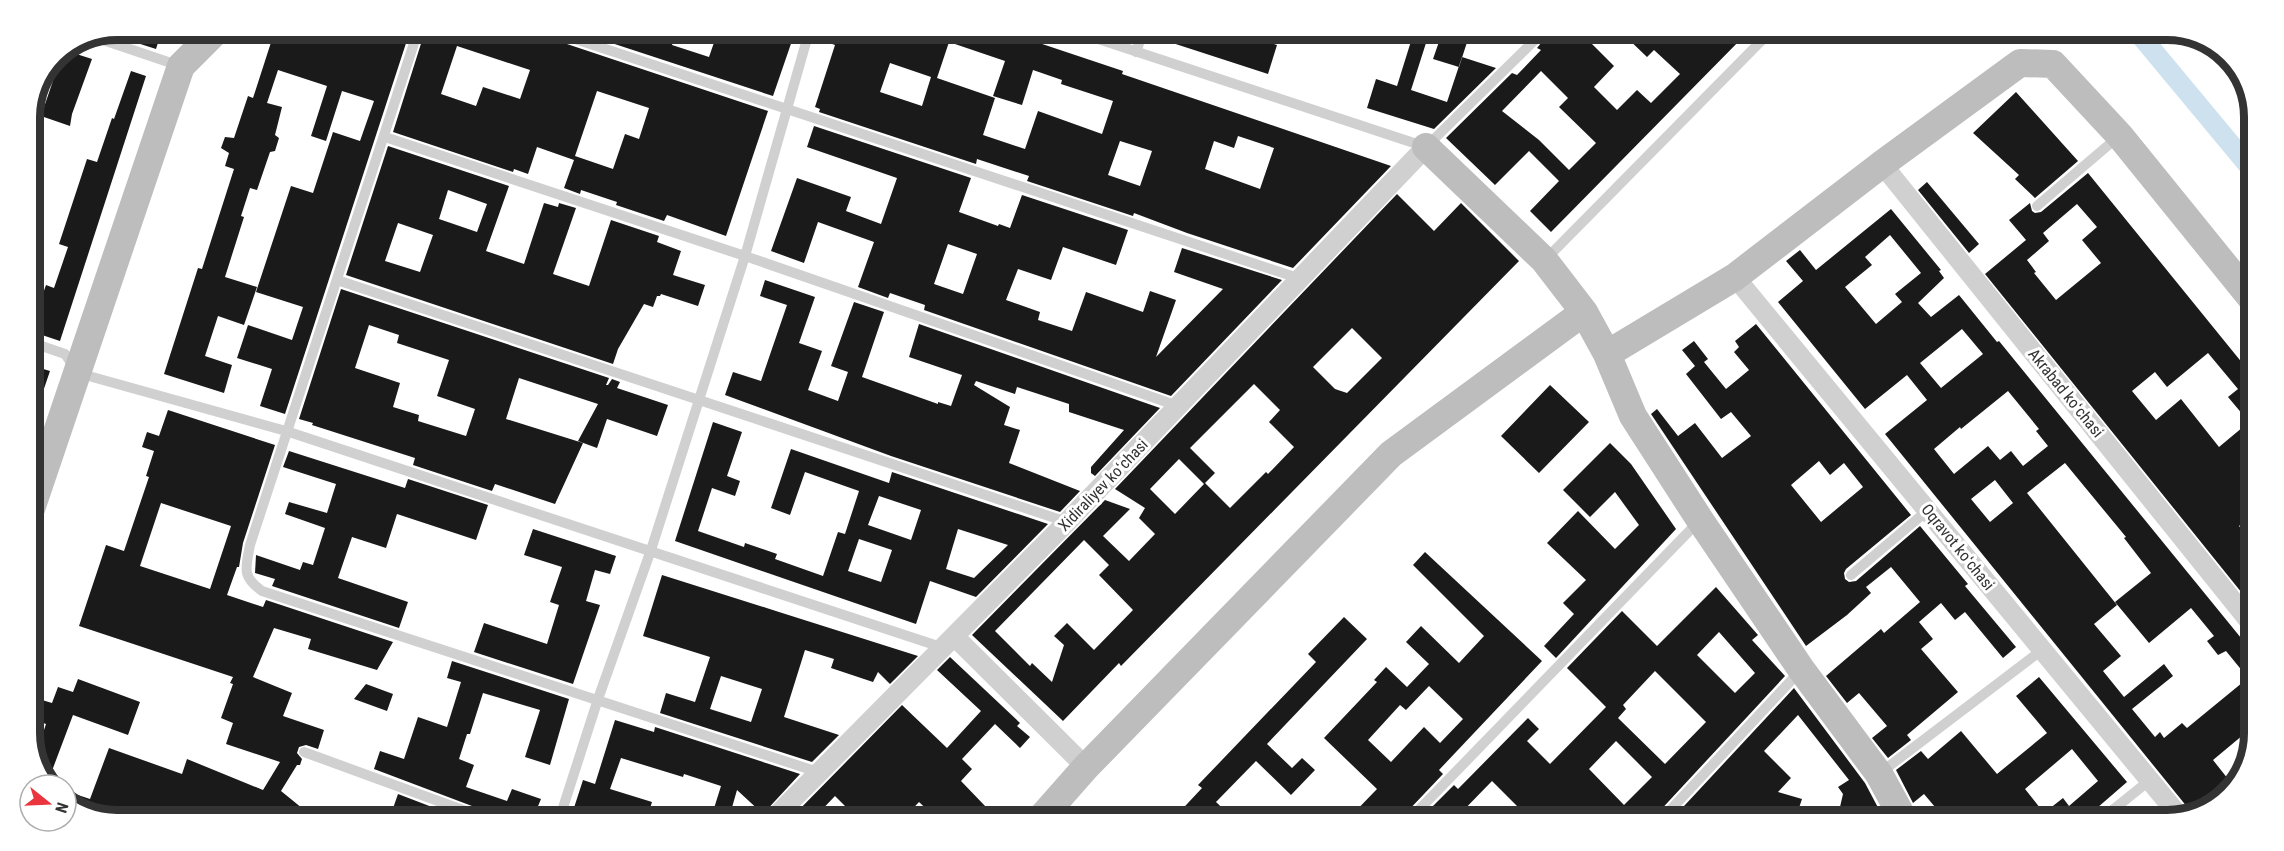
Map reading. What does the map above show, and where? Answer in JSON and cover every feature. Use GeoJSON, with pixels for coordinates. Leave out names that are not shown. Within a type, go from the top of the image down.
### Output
{"type":"FeatureCollection","features":[{"type":"Feature","properties":{"kind":"street"},"geometry":{"type":"LineString","coordinates":[[41,481],[181,66],[207,40]]}},
{"type":"Feature","properties":{"kind":"street"},"geometry":{"type":"LineString","coordinates":[[1607,354],[1735,277],[1882,164],[2020,63],[2053,64],[2120,136],[2243,287]]}},
{"type":"Feature","properties":{"kind":"street"},"geometry":{"type":"LineString","coordinates":[[1426,147],[1544,260],[1584,312],[1607,354],[1633,416],[1700,520],[1802,669],[1879,774],[1899,810]]}},
{"type":"Feature","properties":{"kind":"street","name":"Xidiraliyev koʻchasi"},"geometry":{"type":"LineString","coordinates":[[782,810],[950,643],[1426,147]]}},
{"type":"Feature","properties":{"kind":"street","name":"Akrabad koʻchasi"},"geometry":{"type":"LineString","coordinates":[[1882,164],[2244,614]]}},
{"type":"Feature","properties":{"kind":"street","name":"Oqravot koʻchasi"},"geometry":{"type":"LineString","coordinates":[[1735,277],[2174,810]]}},
{"type":"Feature","properties":{"kind":"street"},"geometry":{"type":"LineString","coordinates":[[1048,810],[1086,767],[1391,454],[1584,312]]}},
{"type":"Feature","properties":{"kind":"street"},"geometry":{"type":"LineString","coordinates":[[950,643],[1086,767]]}},
{"type":"Feature","properties":{"kind":"lane"},"geometry":{"type":"LineString","coordinates":[[415,40],[250,545],[246,568],[250,582],[262,591],[818,772]]}},
{"type":"Feature","properties":{"kind":"lane"},"geometry":{"type":"LineString","coordinates":[[578,40],[1301,279]]}},
{"type":"Feature","properties":{"kind":"lane"},"geometry":{"type":"LineString","coordinates":[[562,810],[598,699],[651,550],[745,256],[807,40]]}},
{"type":"Feature","properties":{"kind":"lane"},"geometry":{"type":"LineString","coordinates":[[1101,40],[1426,147],[1535,40]]}},
{"type":"Feature","properties":{"kind":"lane"},"geometry":{"type":"LineString","coordinates":[[1136,52],[1140,40]]}},
{"type":"Feature","properties":{"kind":"lane"},"geometry":{"type":"LineString","coordinates":[[1544,260],[1762,40]]}},
{"type":"Feature","properties":{"kind":"lane"},"geometry":{"type":"LineString","coordinates":[[107,41],[181,66]]}},
{"type":"Feature","properties":{"kind":"lane"},"geometry":{"type":"LineString","coordinates":[[2037,206],[2120,136]]}},
{"type":"Feature","properties":{"kind":"lane"},"geometry":{"type":"LineString","coordinates":[[385,137],[745,256],[1179,406]]}},
{"type":"Feature","properties":{"kind":"lane"},"geometry":{"type":"LineString","coordinates":[[337,280],[1066,522]]}},
{"type":"Feature","properties":{"kind":"lane"},"geometry":{"type":"LineString","coordinates":[[40,346],[65,354],[78,373],[286,431],[651,550],[950,643]]}},
{"type":"Feature","properties":{"kind":"lane"},"geometry":{"type":"LineString","coordinates":[[1851,574],[1928,510]]}},
{"type":"Feature","properties":{"kind":"lane"},"geometry":{"type":"LineString","coordinates":[[1419,810],[1700,520]]}},
{"type":"Feature","properties":{"kind":"lane"},"geometry":{"type":"LineString","coordinates":[[1879,774],[2042,650]]}},
{"type":"Feature","properties":{"kind":"lane"},"geometry":{"type":"LineString","coordinates":[[1670,810],[1802,669]]}},
{"type":"Feature","properties":{"kind":"lane"},"geometry":{"type":"LineString","coordinates":[[304,752],[463,810]]}},
{"type":"Feature","properties":{"kind":"lane"},"geometry":{"type":"LineString","coordinates":[[2113,810],[2150,780]]}},
{"type":"Feature","properties":{"kind":"building"},"geometry":{"type":"Polygon","coordinates":[[[128,40],[159,40],[156,49],[128,40]]]}},
{"type":"Feature","properties":{"kind":"building"},"geometry":{"type":"Polygon","coordinates":[[[272,40],[407,40],[285,414],[260,406],[272,369],[237,358],[248,325],[292,340],[303,307],[256,292],[291,186],[313,193],[333,132],[360,141],[374,101],[342,91],[326,141],[311,136],[327,86],[278,70],[267,103],[282,107],[275,135],[279,138],[275,151],[270,152],[257,190],[250,188],[241,216],[244,217],[225,277],[257,287],[244,325],[218,316],[205,356],[232,365],[224,393],[164,374],[198,268],[202,269],[234,169],[225,166],[229,153],[221,148],[225,137],[234,138],[248,96],[253,98],[272,40]]]}},
{"type":"Feature","properties":{"kind":"building"},"geometry":{"type":"Polygon","coordinates":[[[422,40],[555,40],[768,111],[726,236],[667,215],[664,221],[616,205],[617,202],[581,190],[580,194],[564,188],[574,160],[537,147],[528,174],[514,169],[513,172],[393,132],[422,40]],[[457,46],[441,94],[476,106],[483,87],[520,99],[530,70],[457,46]],[[597,91],[575,156],[613,169],[625,134],[639,139],[649,108],[597,91]]]}},
{"type":"Feature","properties":{"kind":"building"},"geometry":{"type":"Polygon","coordinates":[[[602,40],[674,40],[672,45],[709,57],[715,40],[792,40],[773,96],[602,40]]]}},
{"type":"Feature","properties":{"kind":"building"},"geometry":{"type":"Polygon","coordinates":[[[821,40],[1030,40],[1391,166],[1293,268],[1134,213],[1133,216],[1027,181],[1029,176],[977,159],[976,164],[819,112],[820,109],[815,107],[835,45],[821,40]],[[949,42],[937,78],[995,98],[983,135],[1025,149],[1038,111],[1102,134],[1113,101],[1061,84],[1062,80],[1033,70],[1022,105],[993,96],[1005,61],[949,42]],[[890,63],[880,92],[922,106],[931,77],[890,63]],[[1238,136],[1234,148],[1214,141],[1205,169],[1260,189],[1274,148],[1238,136]],[[1120,141],[1108,175],[1140,186],[1152,151],[1120,141]]]}},
{"type":"Feature","properties":{"kind":"building"},"geometry":{"type":"Polygon","coordinates":[[[1163,40],[1261,40],[1277,45],[1268,74],[1163,40]]]}},
{"type":"Feature","properties":{"kind":"building"},"geometry":{"type":"Polygon","coordinates":[[[1411,40],[1426,43],[1411,90],[1447,102],[1462,57],[1496,68],[1434,129],[1367,108],[1376,79],[1397,86],[1411,40]]]}},
{"type":"Feature","properties":{"kind":"building"},"geometry":{"type":"Polygon","coordinates":[[[1440,40],[1468,40],[1459,67],[1433,59],[1440,40]]]}},
{"type":"Feature","properties":{"kind":"building"},"geometry":{"type":"Polygon","coordinates":[[[1543,40],[1588,40],[1614,66],[1594,87],[1617,110],[1637,90],[1651,103],[1680,74],[1654,50],[1647,57],[1629,40],[1740,40],[1551,232],[1530,211],[1559,181],[1529,151],[1495,185],[1446,138],[1512,73],[1517,75],[1541,50],[1537,48],[1543,40]],[[1541,71],[1502,111],[1539,140],[1569,170],[1596,143],[1559,107],[1568,98],[1541,71]]]}},
{"type":"Feature","properties":{"kind":"building"},"geometry":{"type":"Polygon","coordinates":[[[75,53],[92,59],[72,114],[70,126],[41,116],[56,72],[75,53]]]}},
{"type":"Feature","properties":{"kind":"building"},"geometry":{"type":"Polygon","coordinates":[[[131,71],[146,76],[60,341],[40,334],[40,301],[46,285],[54,288],[68,247],[59,244],[87,159],[97,162],[112,118],[114,119],[131,71]]]}},
{"type":"Feature","properties":{"kind":"building"},"geometry":{"type":"Polygon","coordinates":[[[2016,92],[2078,161],[2035,198],[2015,179],[2019,175],[1973,133],[2016,92]]]}},
{"type":"Feature","properties":{"kind":"building"},"geometry":{"type":"Polygon","coordinates":[[[814,126],[971,178],[959,212],[998,226],[999,224],[1010,228],[1022,195],[1128,230],[1116,265],[1063,247],[1051,280],[1018,269],[1006,300],[1040,312],[1038,320],[1072,331],[1086,292],[1143,312],[1150,291],[1176,300],[1156,357],[1223,289],[1174,272],[1182,248],[1282,280],[1171,396],[924,310],[925,305],[890,293],[888,298],[858,287],[874,242],[818,222],[804,263],[771,251],[797,178],[851,197],[846,211],[881,224],[897,178],[807,147],[814,126]],[[948,244],[934,284],[963,294],[977,254],[948,244]]]}},
{"type":"Feature","properties":{"kind":"building"},"geometry":{"type":"Polygon","coordinates":[[[388,146],[509,186],[486,251],[524,264],[544,203],[558,207],[559,203],[576,208],[553,274],[589,286],[611,220],[659,236],[657,242],[681,251],[673,275],[705,285],[698,306],[661,294],[657,296],[653,307],[644,304],[618,349],[613,364],[346,275],[388,146]],[[448,190],[439,219],[477,232],[487,204],[448,190]],[[398,223],[385,261],[420,272],[433,235],[398,223]]]}},
{"type":"Feature","properties":{"kind":"building"},"geometry":{"type":"Polygon","coordinates":[[[2088,173],[2243,364],[2243,415],[2228,397],[2238,389],[2208,353],[2167,387],[2155,372],[2132,391],[2156,420],[2181,399],[2219,447],[2244,427],[2244,522],[2239,526],[2244,531],[2244,595],[1985,274],[2026,240],[2009,220],[2030,203],[2035,213],[2041,212],[2088,173]],[[2077,204],[2043,233],[2049,241],[2027,260],[2036,272],[2034,273],[2056,300],[2101,263],[2082,240],[2097,227],[2077,204]]]}},
{"type":"Feature","properties":{"kind":"building"},"geometry":{"type":"Polygon","coordinates":[[[1927,182],[1979,244],[1969,253],[1918,190],[1927,182]]]}},
{"type":"Feature","properties":{"kind":"building"},"geometry":{"type":"Polygon","coordinates":[[[1397,194],[1434,231],[1461,203],[1519,261],[1121,666],[1119,663],[1063,721],[972,635],[1105,500],[1130,509],[1103,536],[1129,561],[1155,534],[1139,518],[1145,508],[1115,489],[1397,194]],[[1352,328],[1313,367],[1335,389],[1347,393],[1382,358],[1352,328]],[[1254,384],[1190,448],[1215,473],[1205,483],[1230,508],[1294,447],[1269,422],[1280,410],[1254,384]],[[1179,459],[1150,489],[1175,514],[1204,484],[1179,459]],[[1084,540],[995,631],[1030,666],[1032,663],[1052,682],[1064,645],[1054,636],[1067,623],[1094,650],[1133,610],[1099,575],[1109,565],[1084,540]]]}},
{"type":"Feature","properties":{"kind":"building"},"geometry":{"type":"Polygon","coordinates":[[[1891,209],[1941,270],[1939,271],[1944,278],[1918,303],[1931,317],[1959,295],[2244,641],[2244,673],[2226,651],[2218,655],[2207,641],[2214,636],[2191,608],[2149,643],[2115,602],[2151,573],[2124,538],[2126,537],[2065,463],[2027,493],[2117,605],[2094,624],[2121,656],[2103,671],[2124,697],[2164,664],[2173,676],[2132,709],[2155,737],[2160,732],[2164,738],[2182,723],[2187,728],[2244,681],[2244,734],[2213,760],[2228,779],[2209,798],[2187,807],[1885,434],[1927,400],[1907,375],[1865,409],[1778,302],[1803,281],[1786,261],[1800,250],[1816,270],[1891,209]],[[1890,235],[1865,257],[1872,265],[1845,287],[1876,324],[1902,302],[1895,294],[1921,273],[1890,235]],[[1962,329],[1920,363],[1941,388],[1983,354],[1962,329]],[[2008,391],[1934,449],[1954,474],[1988,446],[2000,460],[2011,451],[2023,466],[2048,446],[2036,431],[2039,429],[2008,391]],[[1995,480],[1971,499],[1990,522],[2013,503],[1995,480]]]}},
{"type":"Feature","properties":{"kind":"building"},"geometry":{"type":"Polygon","coordinates":[[[765,280],[815,297],[799,343],[822,351],[808,390],[838,401],[848,372],[831,366],[854,302],[884,312],[862,377],[938,404],[938,402],[951,406],[962,375],[909,357],[919,324],[1160,408],[1095,476],[1091,473],[1091,467],[1124,430],[1069,412],[1069,404],[1017,387],[1015,394],[976,381],[974,385],[1010,407],[1004,425],[1020,430],[1009,463],[1080,491],[1060,512],[891,456],[725,395],[733,372],[761,381],[787,305],[760,296],[765,280]]]}},
{"type":"Feature","properties":{"kind":"building"},"geometry":{"type":"Polygon","coordinates":[[[341,289],[609,378],[606,385],[612,379],[620,382],[617,388],[668,405],[657,436],[607,419],[597,448],[578,441],[598,404],[519,378],[506,419],[583,443],[555,504],[495,484],[492,491],[413,465],[415,458],[299,419],[341,289]],[[369,325],[355,368],[400,383],[393,407],[419,415],[418,421],[466,436],[475,409],[437,396],[449,360],[397,343],[399,335],[369,325]]]}},
{"type":"Feature","properties":{"kind":"building"},"geometry":{"type":"Polygon","coordinates":[[[1756,324],[1911,515],[1846,569],[1845,579],[1849,582],[1856,581],[1920,526],[1968,584],[1965,586],[2016,647],[2003,658],[1965,612],[1955,620],[1941,603],[1919,622],[1933,639],[1921,649],[1958,692],[1907,735],[1911,740],[1888,758],[1872,738],[1887,726],[1859,693],[1847,703],[1826,676],[1881,629],[1884,633],[1920,602],[1891,567],[1866,587],[1871,593],[1847,615],[1806,646],[1651,414],[1657,409],[1678,436],[1695,423],[1722,458],[1751,436],[1731,412],[1721,419],[1686,374],[1695,366],[1682,350],[1694,341],[1708,359],[1704,362],[1726,389],[1749,370],[1734,352],[1739,347],[1735,341],[1756,324]],[[1819,461],[1791,485],[1821,522],[1863,487],[1844,463],[1830,475],[1819,461]]]}},
{"type":"Feature","properties":{"kind":"building"},"geometry":{"type":"Polygon","coordinates":[[[40,368],[50,371],[40,399],[40,368]]]}},
{"type":"Feature","properties":{"kind":"building"},"geometry":{"type":"Polygon","coordinates":[[[1550,385],[1589,422],[1539,473],[1501,436],[1550,385]]]}},
{"type":"Feature","properties":{"kind":"building"},"geometry":{"type":"Polygon","coordinates":[[[168,410],[275,445],[243,543],[239,567],[237,567],[227,595],[263,607],[266,600],[393,642],[377,670],[308,649],[311,639],[274,628],[253,677],[292,693],[283,716],[324,730],[318,749],[306,745],[299,747],[297,753],[302,759],[300,765],[297,765],[281,791],[304,810],[107,810],[78,799],[78,795],[90,799],[109,748],[182,774],[187,759],[263,790],[280,762],[226,744],[233,723],[221,718],[233,684],[230,683],[233,677],[79,626],[106,545],[124,551],[149,477],[146,476],[154,451],[142,447],[147,432],[159,436],[168,410]],[[161,503],[140,566],[210,589],[231,526],[161,503]]]}},
{"type":"Feature","properties":{"kind":"building"},"geometry":{"type":"Polygon","coordinates":[[[713,422],[742,432],[727,476],[740,481],[735,496],[712,488],[698,531],[744,547],[745,543],[777,554],[775,559],[823,576],[838,532],[845,534],[859,491],[805,472],[790,515],[771,508],[791,449],[889,483],[892,472],[1048,524],[976,597],[930,581],[916,624],[675,541],[713,422]],[[879,496],[868,525],[911,540],[921,510],[879,496]],[[958,529],[946,569],[974,578],[1008,545],[958,529]],[[859,539],[848,571],[881,582],[892,550],[859,539]]]}},
{"type":"Feature","properties":{"kind":"building"},"geometry":{"type":"Polygon","coordinates":[[[1610,443],[1631,464],[1676,529],[1556,658],[1544,646],[1574,614],[1563,603],[1586,580],[1547,543],[1578,511],[1615,549],[1639,525],[1615,492],[1590,517],[1563,490],[1610,443]]]}},
{"type":"Feature","properties":{"kind":"building"},"geometry":{"type":"Polygon","coordinates":[[[289,451],[405,488],[408,479],[488,505],[476,540],[397,514],[386,548],[352,537],[338,578],[408,602],[399,628],[272,586],[275,579],[255,573],[256,555],[300,570],[303,562],[313,565],[325,528],[285,514],[289,502],[327,513],[336,484],[283,467],[289,451]]]}},
{"type":"Feature","properties":{"kind":"building"},"geometry":{"type":"Polygon","coordinates":[[[533,529],[616,556],[610,574],[595,570],[586,601],[600,605],[573,684],[474,652],[484,623],[547,644],[559,605],[550,602],[562,567],[524,555],[533,529]]]}},
{"type":"Feature","properties":{"kind":"building"},"geometry":{"type":"Polygon","coordinates":[[[1425,552],[1542,661],[1439,770],[1443,774],[1409,810],[1357,810],[1377,789],[1324,738],[1377,682],[1374,680],[1386,667],[1407,687],[1429,664],[1406,642],[1421,626],[1459,663],[1484,636],[1413,565],[1425,552]],[[1429,686],[1406,710],[1400,705],[1368,740],[1391,762],[1424,727],[1440,743],[1463,719],[1429,686]]]}},
{"type":"Feature","properties":{"kind":"building"},"geometry":{"type":"Polygon","coordinates":[[[662,575],[918,656],[890,684],[878,672],[873,682],[831,668],[834,659],[805,650],[784,717],[839,735],[812,762],[660,713],[666,693],[695,702],[710,657],[643,636],[662,575]],[[721,676],[710,709],[751,722],[762,689],[721,676]]]}},
{"type":"Feature","properties":{"kind":"building"},"geometry":{"type":"Polygon","coordinates":[[[1716,587],[1758,635],[1752,640],[1785,676],[1661,810],[1521,810],[1492,781],[1464,810],[1429,810],[1454,785],[1458,789],[1528,718],[1539,729],[1527,741],[1550,764],[1606,707],[1567,668],[1622,611],[1657,646],[1716,587]],[[1719,632],[1697,655],[1735,693],[1755,673],[1719,632]],[[1655,671],[1623,705],[1626,709],[1618,718],[1665,764],[1706,722],[1655,671]],[[1616,741],[1589,769],[1624,805],[1652,777],[1616,741]]]}},
{"type":"Feature","properties":{"kind":"building"},"geometry":{"type":"Polygon","coordinates":[[[1344,617],[1367,639],[1267,744],[1292,768],[1302,758],[1315,770],[1291,795],[1256,761],[1216,802],[1224,810],[1181,810],[1202,788],[1198,785],[1316,662],[1308,654],[1344,617]]]}},
{"type":"Feature","properties":{"kind":"building"},"geometry":{"type":"Polygon","coordinates":[[[950,657],[1020,723],[1017,726],[1030,737],[1020,748],[995,724],[962,759],[972,769],[961,781],[986,807],[983,810],[928,810],[919,802],[912,810],[849,810],[835,796],[822,810],[799,810],[902,705],[947,748],[981,711],[937,670],[950,657]]]}},
{"type":"Feature","properties":{"kind":"building"},"geometry":{"type":"Polygon","coordinates":[[[452,661],[569,699],[550,765],[525,757],[540,710],[483,693],[459,759],[474,765],[466,787],[507,801],[512,789],[541,799],[536,810],[482,810],[374,769],[380,751],[404,759],[418,717],[447,727],[461,682],[447,678],[452,661]]]}},
{"type":"Feature","properties":{"kind":"building"},"geometry":{"type":"Polygon","coordinates":[[[2039,677],[2127,782],[2095,810],[2048,810],[2063,798],[2069,806],[2098,781],[2072,749],[2025,789],[2042,810],[1938,810],[1924,794],[1913,803],[1896,770],[1921,751],[1928,759],[1961,731],[1997,774],[2047,733],[2016,696],[2039,677]]]}},
{"type":"Feature","properties":{"kind":"building"},"geometry":{"type":"Polygon","coordinates":[[[78,679],[140,702],[128,735],[73,715],[51,773],[42,749],[41,739],[46,724],[41,722],[41,703],[42,700],[52,703],[58,687],[73,692],[78,679]]]}},
{"type":"Feature","properties":{"kind":"building"},"geometry":{"type":"Polygon","coordinates":[[[366,684],[393,694],[387,711],[354,699],[366,684]]]}},
{"type":"Feature","properties":{"kind":"building"},"geometry":{"type":"Polygon","coordinates":[[[1794,688],[1865,783],[1879,810],[1839,810],[1843,794],[1838,787],[1849,780],[1798,715],[1764,751],[1791,778],[1778,792],[1802,799],[1798,810],[1680,810],[1794,688]]]}},
{"type":"Feature","properties":{"kind":"building"},"geometry":{"type":"Polygon","coordinates":[[[615,720],[654,732],[655,727],[800,774],[767,810],[759,810],[737,790],[731,810],[714,810],[721,786],[621,758],[610,789],[652,802],[650,810],[573,810],[583,780],[595,784],[615,720]]]}},
{"type":"Feature","properties":{"kind":"building"},"geometry":{"type":"Polygon","coordinates":[[[398,794],[440,810],[392,810],[398,794]]]}},
{"type":"Feature","properties":{"kind":"waterway"},"geometry":{"type":"LineString","coordinates":[[2144,40],[2243,159]]}}]}
